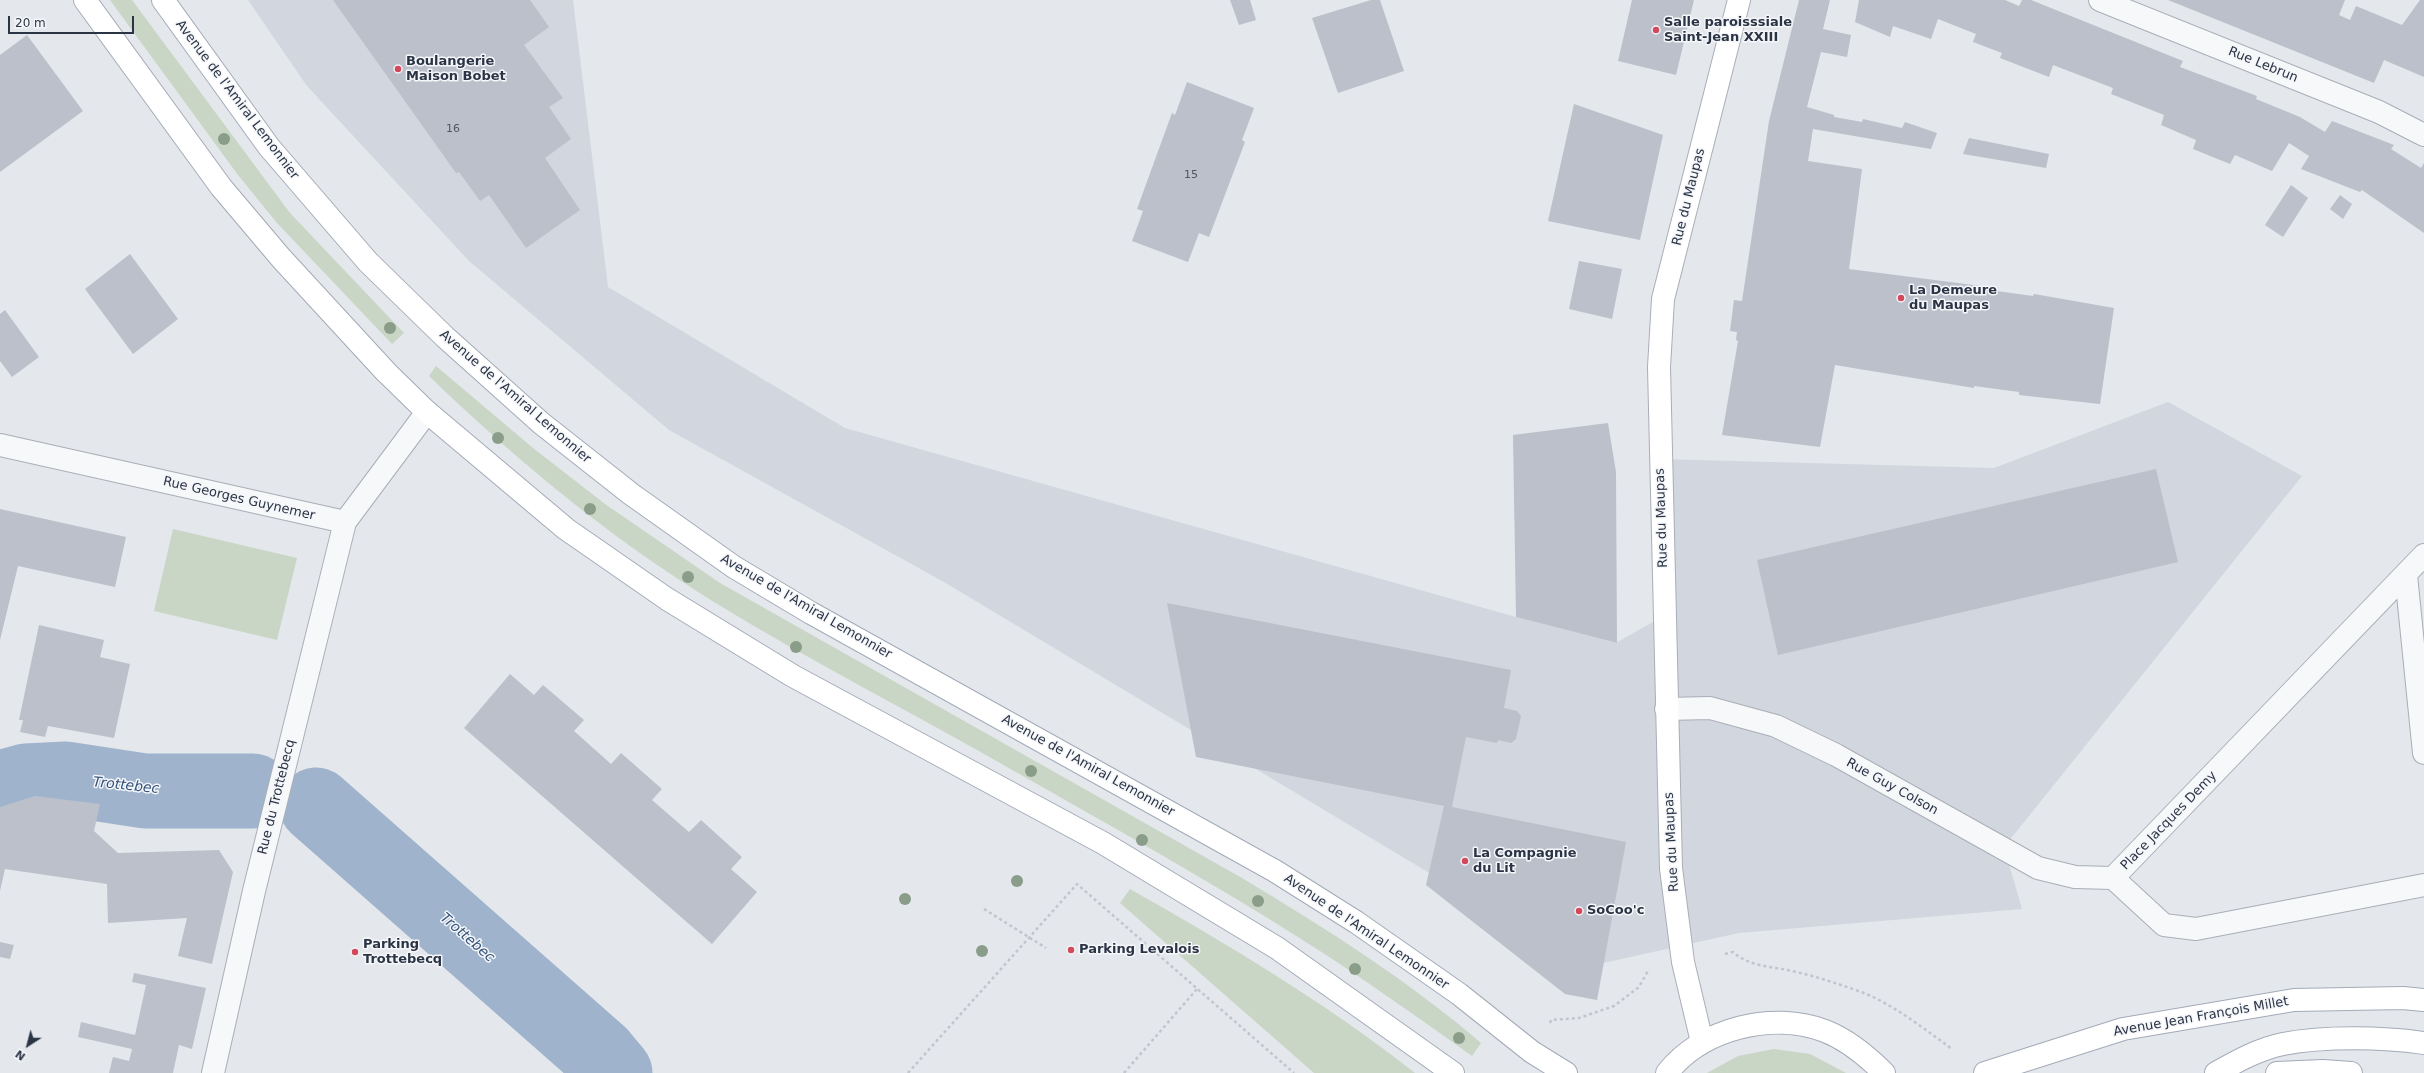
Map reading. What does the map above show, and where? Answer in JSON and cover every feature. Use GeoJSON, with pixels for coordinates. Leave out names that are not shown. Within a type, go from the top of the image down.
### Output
{"type":"FeatureCollection","features":[{"type":"Feature","properties":{"kind":"main road"},"geometry":{"type":"LineString","coordinates":[[85,0],[221,187],[281,258],[386,372],[427,412],[566,528],[667,599],[793,676],[1102,843],[1277,948],[1453,1073]]}},
{"type":"Feature","properties":{"kind":"main road","name":"Avenue de l'Amiral Lemonnier"},"geometry":{"type":"LineString","coordinates":[[163,0],[268,146],[368,262],[446,337],[541,423],[631,494],[734,567],[811,613],[1275,871],[1356,922],[1458,994],[1532,1052],[1566,1073]]}},
{"type":"Feature","properties":{"kind":"main road","name":"Rue du Maupas"},"geometry":{"type":"LineString","coordinates":[[1702,1042],[1683,962],[1672,868],[1666,709],[1659,366],[1664,299],[1738,0]]}},
{"type":"Feature","properties":{"kind":"main road","name":"Avenue Jean François Millet"},"geometry":{"type":"LineString","coordinates":[[1985,1073],[2123,1029],[2294,1000],[2403,998],[2424,1000]]}},
{"type":"Feature","properties":{"kind":"main road"},"geometry":{"type":"LineString","coordinates":[[1667,1073],[1673,1065],[1702,1042],[1741,1027],[1783,1022],[1825,1031],[1862,1051],[1884,1073]]}},
{"type":"Feature","properties":{"kind":"main road"},"geometry":{"type":"LineString","coordinates":[[2216,1073],[2249,1055],[2283,1044],[2358,1039],[2401,1040],[2424,1043]]}},
{"type":"Feature","properties":{"kind":"main road"},"geometry":{"type":"LineString","coordinates":[[2277,1073],[2323,1071],[2351,1073]]}},
{"type":"Feature","properties":{"kind":"street","name":"Rue Lebrun"},"geometry":{"type":"LineString","coordinates":[[2100,0],[2379,112],[2424,135]]}},
{"type":"Feature","properties":{"kind":"street"},"geometry":{"type":"LineString","coordinates":[[345,522],[427,412]]}},
{"type":"Feature","properties":{"kind":"street","name":"Rue Georges Guynemer"},"geometry":{"type":"LineString","coordinates":[[0,445],[345,522]]}},
{"type":"Feature","properties":{"kind":"street","name":"Rue du Trottebecq"},"geometry":{"type":"LineString","coordinates":[[213,1073],[256,884],[345,522]]}},
{"type":"Feature","properties":{"kind":"street","name":"Place Jacques Demy"},"geometry":{"type":"LineString","coordinates":[[2424,555],[2113,878],[2164,925],[2196,929],[2424,886]]}},
{"type":"Feature","properties":{"kind":"street"},"geometry":{"type":"LineString","coordinates":[[2406,575],[2424,753]]}},
{"type":"Feature","properties":{"kind":"street","name":"Rue Guy Colson"},"geometry":{"type":"LineString","coordinates":[[1666,709],[1710,708],[1776,726],[1836,756],[2038,868],[2075,877],[2113,878]]}},
{"type":"Feature","properties":{"kind":"path"},"geometry":{"type":"LineString","coordinates":[[908,1073],[1077,884],[1294,1073]]}},
{"type":"Feature","properties":{"kind":"path"},"geometry":{"type":"LineString","coordinates":[[984,909],[1031,937],[1046,948]]}},
{"type":"Feature","properties":{"kind":"path"},"geometry":{"type":"LineString","coordinates":[[1725,954],[1734,952],[1742,960],[1756,965],[1775,966],[1805,974],[1862,993],[1917,1023],[1952,1049]]}},
{"type":"Feature","properties":{"kind":"path"},"geometry":{"type":"LineString","coordinates":[[1551,1020],[1579,1018],[1614,1006],[1639,987],[1649,968],[1657,967]]}},
{"type":"Feature","properties":{"kind":"path"},"geometry":{"type":"LineString","coordinates":[[1124,1073],[1197,989]]}},
{"type":"Feature","properties":{"kind":"shaded area"},"geometry":{"type":"Polygon","coordinates":[[[248,0],[573,0],[608,287],[845,428],[1516,617],[1616,643],[1665,615],[1660,459],[1994,468],[2168,402],[2302,476],[2004,847],[2022,909],[1739,933],[1567,971],[1441,880],[944,582],[669,430],[469,261],[307,86],[248,0]]]}},
{"type":"Feature","properties":{"kind":"green space"},"geometry":{"type":"Polygon","coordinates":[[[110,0],[132,0],[290,213],[404,333],[392,344],[277,223],[238,175],[110,0]]]}},
{"type":"Feature","properties":{"kind":"green space"},"geometry":{"type":"Polygon","coordinates":[[[436,366],[533,448],[605,504],[720,583],[1242,878],[1304,916],[1395,976],[1481,1043],[1472,1056],[1345,967],[1195,874],[977,750],[788,646],[675,577],[601,525],[530,468],[496,438],[429,376],[436,366]]]}},
{"type":"Feature","properties":{"kind":"green space"},"geometry":{"type":"Polygon","coordinates":[[[173,529],[297,558],[277,640],[154,611],[173,529]]]}},
{"type":"Feature","properties":{"kind":"green space"},"geometry":{"type":"Polygon","coordinates":[[[1130,889],[1240,953],[1312,999],[1381,1047],[1415,1073],[1314,1073],[1120,903],[1130,889]]]}},
{"type":"Feature","properties":{"kind":"green space"},"geometry":{"type":"Polygon","coordinates":[[[1774,1049],[1810,1054],[1846,1073],[1707,1073],[1738,1056],[1774,1049]]]}},
{"type":"Feature","properties":{"kind":"building"},"geometry":{"type":"Polygon","coordinates":[[[333,0],[530,0],[549,27],[524,45],[563,98],[549,107],[571,139],[545,158],[580,210],[526,248],[489,195],[480,201],[459,172],[456,173],[333,0]]]}},
{"type":"Feature","properties":{"kind":"building"},"geometry":{"type":"Polygon","coordinates":[[[1230,0],[1250,0],[1256,20],[1239,25],[1230,0]]]}},
{"type":"Feature","properties":{"kind":"building"},"geometry":{"type":"Polygon","coordinates":[[[1371,0],[1380,0],[1404,71],[1338,93],[1312,18],[1371,0]]]}},
{"type":"Feature","properties":{"kind":"building","name":"Salle paroisssiale Saint-Jean XXIII"},"geometry":{"type":"Polygon","coordinates":[[[1632,0],[1694,0],[1676,75],[1618,61],[1632,0]]]}},
{"type":"Feature","properties":{"kind":"building","name":"La Demeure du Maupas"},"geometry":{"type":"Polygon","coordinates":[[[1799,0],[1830,0],[1823,29],[1851,35],[1847,57],[1821,52],[1807,107],[1834,115],[1834,117],[1862,122],[1863,119],[1902,128],[1905,122],[1937,133],[1931,149],[1813,129],[1808,161],[1862,169],[1849,269],[1989,287],[1989,290],[2033,296],[2034,294],[2114,308],[2100,404],[2019,395],[2019,392],[1974,386],[1974,388],[1835,365],[1820,447],[1722,435],[1738,341],[1736,340],[1737,332],[1730,331],[1734,300],[1742,301],[1769,121],[1799,0]]]}},
{"type":"Feature","properties":{"kind":"building"},"geometry":{"type":"Polygon","coordinates":[[[1859,0],[2005,0],[2019,6],[2022,0],[2031,0],[2183,61],[2180,67],[2257,96],[2256,99],[2300,117],[2325,132],[2332,121],[2394,145],[2391,149],[2421,168],[2424,163],[2424,233],[2362,190],[2360,192],[2301,169],[2309,156],[2289,143],[2272,171],[2235,155],[2230,164],[2193,149],[2196,140],[2161,125],[2164,115],[2111,94],[2113,88],[2053,65],[2049,77],[2000,58],[2002,53],[1973,42],[1976,34],[1938,19],[1931,39],[1893,26],[1890,37],[1855,22],[1859,0]]]}},
{"type":"Feature","properties":{"kind":"building"},"geometry":{"type":"Polygon","coordinates":[[[2168,0],[2345,0],[2339,15],[2350,20],[2356,6],[2402,25],[2420,0],[2424,0],[2424,77],[2384,60],[2374,83],[2168,0]]]}},
{"type":"Feature","properties":{"kind":"building"},"geometry":{"type":"Polygon","coordinates":[[[27,35],[83,111],[0,172],[0,55],[27,35]]]}},
{"type":"Feature","properties":{"kind":"building"},"geometry":{"type":"Polygon","coordinates":[[[1187,82],[1254,108],[1242,140],[1245,142],[1209,237],[1199,233],[1188,262],[1132,241],[1143,211],[1137,209],[1172,113],[1175,115],[1187,82]]]}},
{"type":"Feature","properties":{"kind":"building"},"geometry":{"type":"Polygon","coordinates":[[[1574,104],[1663,135],[1640,240],[1548,221],[1574,104]]]}},
{"type":"Feature","properties":{"kind":"building"},"geometry":{"type":"Polygon","coordinates":[[[1969,138],[2049,154],[2046,168],[1963,154],[1969,138]]]}},
{"type":"Feature","properties":{"kind":"building"},"geometry":{"type":"Polygon","coordinates":[[[2291,185],[2308,198],[2283,237],[2265,225],[2291,185]]]}},
{"type":"Feature","properties":{"kind":"building"},"geometry":{"type":"Polygon","coordinates":[[[2340,195],[2352,204],[2343,219],[2330,209],[2340,195]]]}},
{"type":"Feature","properties":{"kind":"building"},"geometry":{"type":"Polygon","coordinates":[[[130,254],[178,319],[133,354],[85,289],[130,254]]]}},
{"type":"Feature","properties":{"kind":"building"},"geometry":{"type":"Polygon","coordinates":[[[1579,261],[1622,269],[1612,319],[1569,309],[1579,261]]]}},
{"type":"Feature","properties":{"kind":"building"},"geometry":{"type":"Polygon","coordinates":[[[5,310],[39,357],[12,377],[0,361],[0,314],[5,310]]]}},
{"type":"Feature","properties":{"kind":"building"},"geometry":{"type":"Polygon","coordinates":[[[1608,423],[1616,472],[1617,643],[1516,617],[1513,435],[1608,423]]]}},
{"type":"Feature","properties":{"kind":"building"},"geometry":{"type":"Polygon","coordinates":[[[2156,469],[2178,562],[1778,655],[1757,560],[2156,469]]]}},
{"type":"Feature","properties":{"kind":"building"},"geometry":{"type":"Polygon","coordinates":[[[0,509],[126,537],[115,587],[18,566],[0,640],[0,509]]]}},
{"type":"Feature","properties":{"kind":"building"},"geometry":{"type":"Polygon","coordinates":[[[1167,603],[1511,670],[1504,708],[1517,711],[1521,716],[1516,739],[1511,743],[1498,740],[1497,743],[1466,737],[1452,807],[1626,842],[1597,1000],[1565,994],[1426,885],[1444,806],[1196,757],[1167,603]]]}},
{"type":"Feature","properties":{"kind":"building"},"geometry":{"type":"Polygon","coordinates":[[[39,625],[104,640],[100,657],[130,664],[114,738],[48,726],[45,737],[20,732],[23,720],[19,720],[39,625]]]}},
{"type":"Feature","properties":{"kind":"building"},"geometry":{"type":"Polygon","coordinates":[[[510,674],[534,695],[543,685],[584,720],[574,731],[611,764],[621,753],[662,789],[652,800],[689,832],[701,820],[742,857],[731,869],[757,892],[712,944],[464,728],[510,674]]]}},
{"type":"Feature","properties":{"kind":"building"},"geometry":{"type":"Polygon","coordinates":[[[35,796],[100,804],[94,831],[118,853],[219,850],[233,872],[212,964],[178,956],[187,918],[108,923],[107,884],[5,869],[0,891],[0,807],[35,796]]]}},
{"type":"Feature","properties":{"kind":"building"},"geometry":{"type":"Polygon","coordinates":[[[0,942],[14,945],[10,959],[0,957],[0,942]]]}},
{"type":"Feature","properties":{"kind":"building"},"geometry":{"type":"Polygon","coordinates":[[[134,973],[206,988],[192,1049],[179,1045],[173,1073],[109,1073],[113,1057],[129,1061],[132,1049],[78,1037],[81,1022],[135,1035],[146,985],[132,982],[134,973]]]}},
{"type":"Feature","properties":{"kind":"waterway","name":"Trottebec"},"geometry":{"type":"LineString","coordinates":[[0,788],[26,781],[66,779],[145,791],[253,791]]}},
{"type":"Feature","properties":{"kind":"waterway","name":"Trottebec"},"geometry":{"type":"LineString","coordinates":[[316,805],[600,1055],[615,1073]]}},
{"type":"Feature","properties":{"kind":"place","name":"Salle paroisssiale Saint-Jean XXIII"},"geometry":{"type":"Point","coordinates":[1656,30]}},
{"type":"Feature","properties":{"kind":"place","name":"Boulangerie Maison Bobet"},"geometry":{"type":"Point","coordinates":[398,69]}},
{"type":"Feature","properties":{"kind":"place","name":"La Demeure du Maupas"},"geometry":{"type":"Point","coordinates":[1901,298]}},
{"type":"Feature","properties":{"kind":"place","name":"La Compagnie du Lit"},"geometry":{"type":"Point","coordinates":[1465,861]}},
{"type":"Feature","properties":{"kind":"place","name":"SoCoo'c"},"geometry":{"type":"Point","coordinates":[1579,911]}},
{"type":"Feature","properties":{"kind":"place","name":"Parking Levalois"},"geometry":{"type":"Point","coordinates":[1071,950]}},
{"type":"Feature","properties":{"kind":"place","name":"Parking Trottebecq"},"geometry":{"type":"Point","coordinates":[355,952]}}]}
